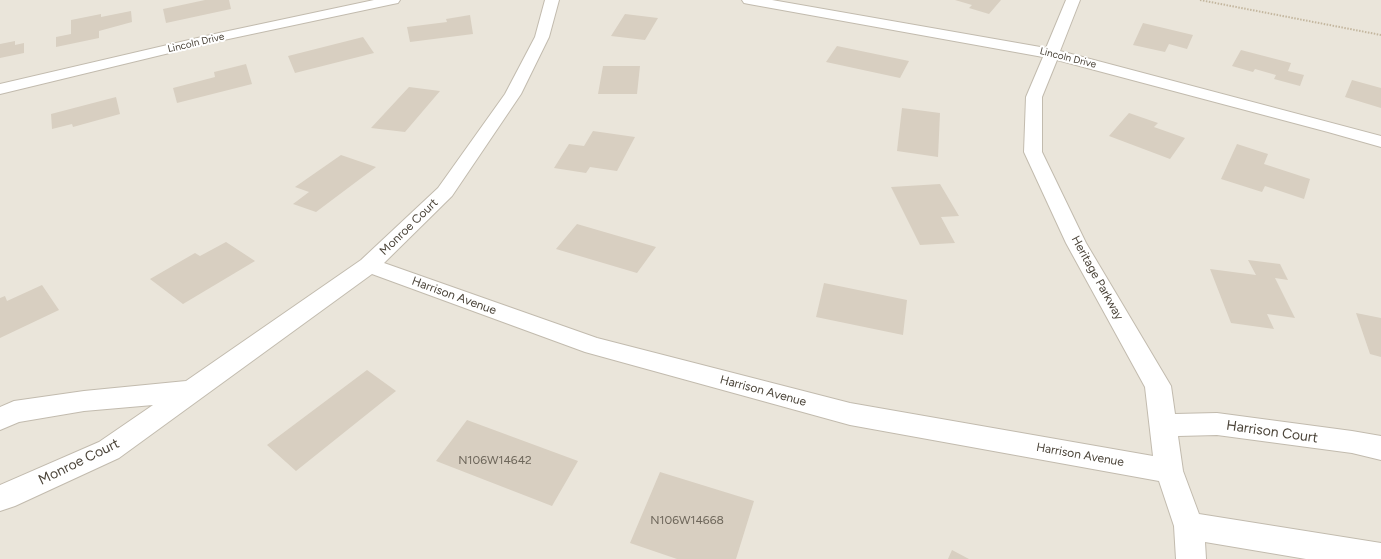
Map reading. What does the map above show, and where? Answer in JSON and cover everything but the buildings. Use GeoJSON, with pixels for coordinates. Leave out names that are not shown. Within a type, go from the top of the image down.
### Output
{"type":"FeatureCollection","features":[{"type":"Feature","properties":{"kind":"street","name":"Lincoln Drive"},"geometry":{"type":"LineString","coordinates":[[0,89],[212,39],[394,0]]}},
{"type":"Feature","properties":{"kind":"street","name":"Monroe Court"},"geometry":{"type":"LineString","coordinates":[[0,498],[109,450],[194,391],[369,265],[445,192],[513,94],[542,37],[552,0]]}},
{"type":"Feature","properties":{"kind":"street","name":"Lincoln Drive"},"geometry":{"type":"LineString","coordinates":[[749,0],[1052,54],[1334,128],[1381,142]]}},
{"type":"Feature","properties":{"kind":"street","name":"Heritage Parkway"},"geometry":{"type":"LineString","coordinates":[[1073,0],[1034,97],[1033,152],[1076,244],[1158,386],[1169,471],[1189,526],[1191,559]]}},
{"type":"Feature","properties":{"kind":"street","name":"Harrison Avenue"},"geometry":{"type":"LineString","coordinates":[[369,265],[594,346],[850,414],[1169,471]]}},
{"type":"Feature","properties":{"kind":"street"},"geometry":{"type":"LineString","coordinates":[[0,420],[14,412],[84,401],[194,391]]}},
{"type":"Feature","properties":{"kind":"street","name":"Harrison Court"},"geometry":{"type":"LineString","coordinates":[[1163,425],[1218,424],[1352,442],[1381,448]]}},
{"type":"Feature","properties":{"kind":"street"},"geometry":{"type":"LineString","coordinates":[[1189,526],[1381,557]]}},
{"type":"Feature","properties":{"kind":"path"},"geometry":{"type":"LineString","coordinates":[[1200,0],[1287,15],[1381,35]]}},
{"type":"Feature","properties":{"kind":"shaded area"},"geometry":{"type":"Polygon","coordinates":[[[0,0],[1381,0],[1381,559],[0,559],[0,0]]]}}]}
